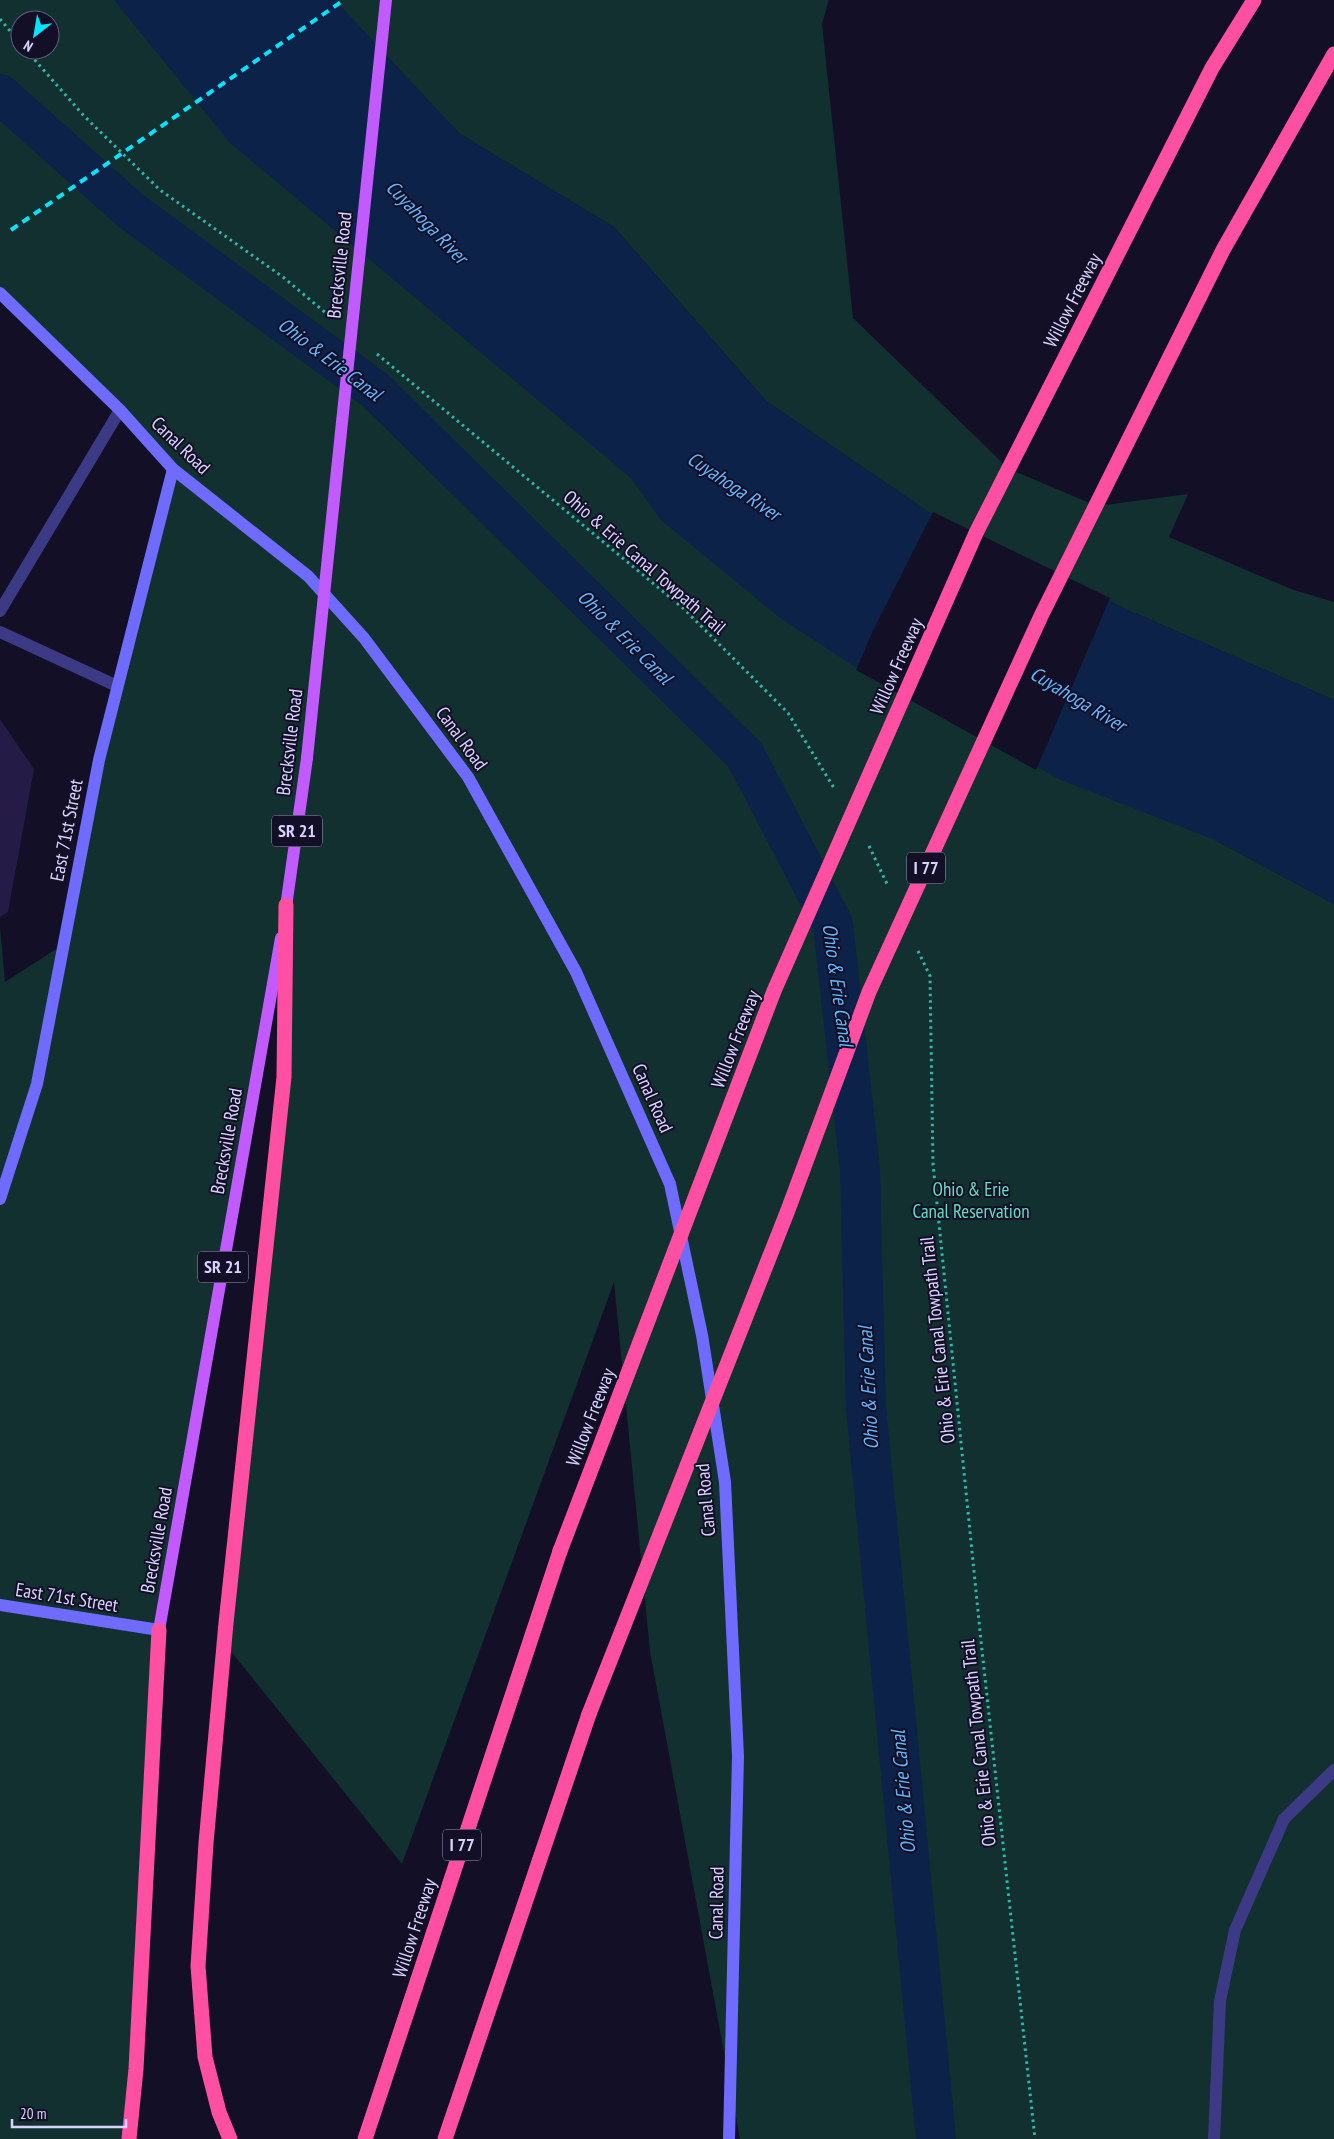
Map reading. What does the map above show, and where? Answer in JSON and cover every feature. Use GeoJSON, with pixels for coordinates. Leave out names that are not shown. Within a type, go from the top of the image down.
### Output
{"type":"FeatureCollection","features":[{"type":"Feature","properties":{"kind":"highway","name":"Willow Freeway"},"geometry":{"type":"LineString","coordinates":[[365,2139],[560,1551],[774,991],[976,533],[1212,68],[1254,0]]}},
{"type":"Feature","properties":{"kind":"highway","name":"I 77"},"geometry":{"type":"LineString","coordinates":[[445,2139],[589,1714],[788,1210],[869,992],[1041,616],[1116,464],[1223,250],[1334,54]]}},
{"type":"Feature","properties":{"kind":"highway"},"geometry":{"type":"LineString","coordinates":[[230,2139],[219,2112],[204,2057],[198,1966],[206,1843],[226,1623],[284,1077],[286,905]]}},
{"type":"Feature","properties":{"kind":"highway"},"geometry":{"type":"LineString","coordinates":[[129,2139],[136,2069],[159,1630]]}},
{"type":"Feature","properties":{"kind":"main road","name":"Brecksville Road"},"geometry":{"type":"LineString","coordinates":[[159,1630],[286,905],[307,758],[386,0]]}},
{"type":"Feature","properties":{"kind":"street","name":"Canal Road"},"geometry":{"type":"LineString","coordinates":[[0,294],[120,410],[173,469],[308,576],[364,638],[468,777],[576,972],[670,1184],[702,1335],[725,1482],[738,1756],[729,2139]]}},
{"type":"Feature","properties":{"kind":"street","name":"East 71st Street"},"geometry":{"type":"LineString","coordinates":[[0,1199],[37,1084],[99,760],[173,469]]}},
{"type":"Feature","properties":{"kind":"street","name":"East 71st Street"},"geometry":{"type":"LineString","coordinates":[[0,1605],[159,1630]]}},
{"type":"Feature","properties":{"kind":"lane"},"geometry":{"type":"LineString","coordinates":[[0,611],[120,410]]}},
{"type":"Feature","properties":{"kind":"lane"},"geometry":{"type":"LineString","coordinates":[[0,632],[117,686]]}},
{"type":"Feature","properties":{"kind":"lane"},"geometry":{"type":"LineString","coordinates":[[1214,2139],[1220,2001],[1235,1930],[1284,1819],[1334,1770]]}},
{"type":"Feature","properties":{"kind":"path"},"geometry":{"type":"LineString","coordinates":[[0,19],[10,30]]}},
{"type":"Feature","properties":{"kind":"path"},"geometry":{"type":"LineString","coordinates":[[35,60],[84,116],[160,190],[282,277],[335,320]]}},
{"type":"Feature","properties":{"kind":"path","name":"Ohio & Erie Canal Towpath Trail"},"geometry":{"type":"LineString","coordinates":[[372,350],[684,609],[788,714],[837,793]]}},
{"type":"Feature","properties":{"kind":"path"},"geometry":{"type":"LineString","coordinates":[[866,841],[892,895]]}},
{"type":"Feature","properties":{"kind":"path","name":"Ohio & Erie Canal Towpath Trail"},"geometry":{"type":"LineString","coordinates":[[917,949],[930,976],[933,1164],[981,1641],[1035,2139]]}},
{"type":"Feature","properties":{"kind":"green space","name":"Ohio & Erie Canal Reservation"},"geometry":{"type":"Polygon","coordinates":[[[0,0],[140,0],[933,515],[766,401],[614,227],[460,134],[328,0],[829,0],[822,24],[853,318],[1009,469],[1097,506],[1188,494],[1169,537],[1291,589],[1334,602],[1334,700],[1135,613],[1215,840],[1334,904],[1334,2139],[740,2139],[650,1651],[614,1282],[402,1864],[225,1644],[284,1077],[286,910],[159,1630],[129,2139],[0,2139],[0,927],[5,982],[64,944],[99,760],[173,469],[0,293],[0,0]]]}},
{"type":"Feature","properties":{"kind":"water","name":"Cuyahoga River"},"geometry":{"type":"Polygon","coordinates":[[[114,0],[335,0],[460,134],[614,227],[766,401],[933,515],[1135,613],[1334,700],[1334,904],[1215,840],[1061,780],[871,677],[780,618],[661,520],[631,478],[230,143],[114,0]]]}},
{"type":"Feature","properties":{"kind":"pier"},"geometry":{"type":"Polygon","coordinates":[[[933,512],[1110,598],[1036,770],[856,670],[873,631],[933,512]]]}},
{"type":"Feature","properties":{"kind":"building"},"geometry":{"type":"Polygon","coordinates":[[[0,719],[34,769],[8,912],[0,917],[0,719]]]}},
{"type":"Feature","properties":{"kind":"waterway","name":"Ohio & Erie Canal"},"geometry":{"type":"LineString","coordinates":[[0,94],[131,211],[375,390],[745,755],[833,924],[860,1170],[866,1408],[936,2139]]}},
{"type":"Feature","properties":{"kind":"railway"},"geometry":{"type":"LineString","coordinates":[[11,230],[344,0]]}}]}
